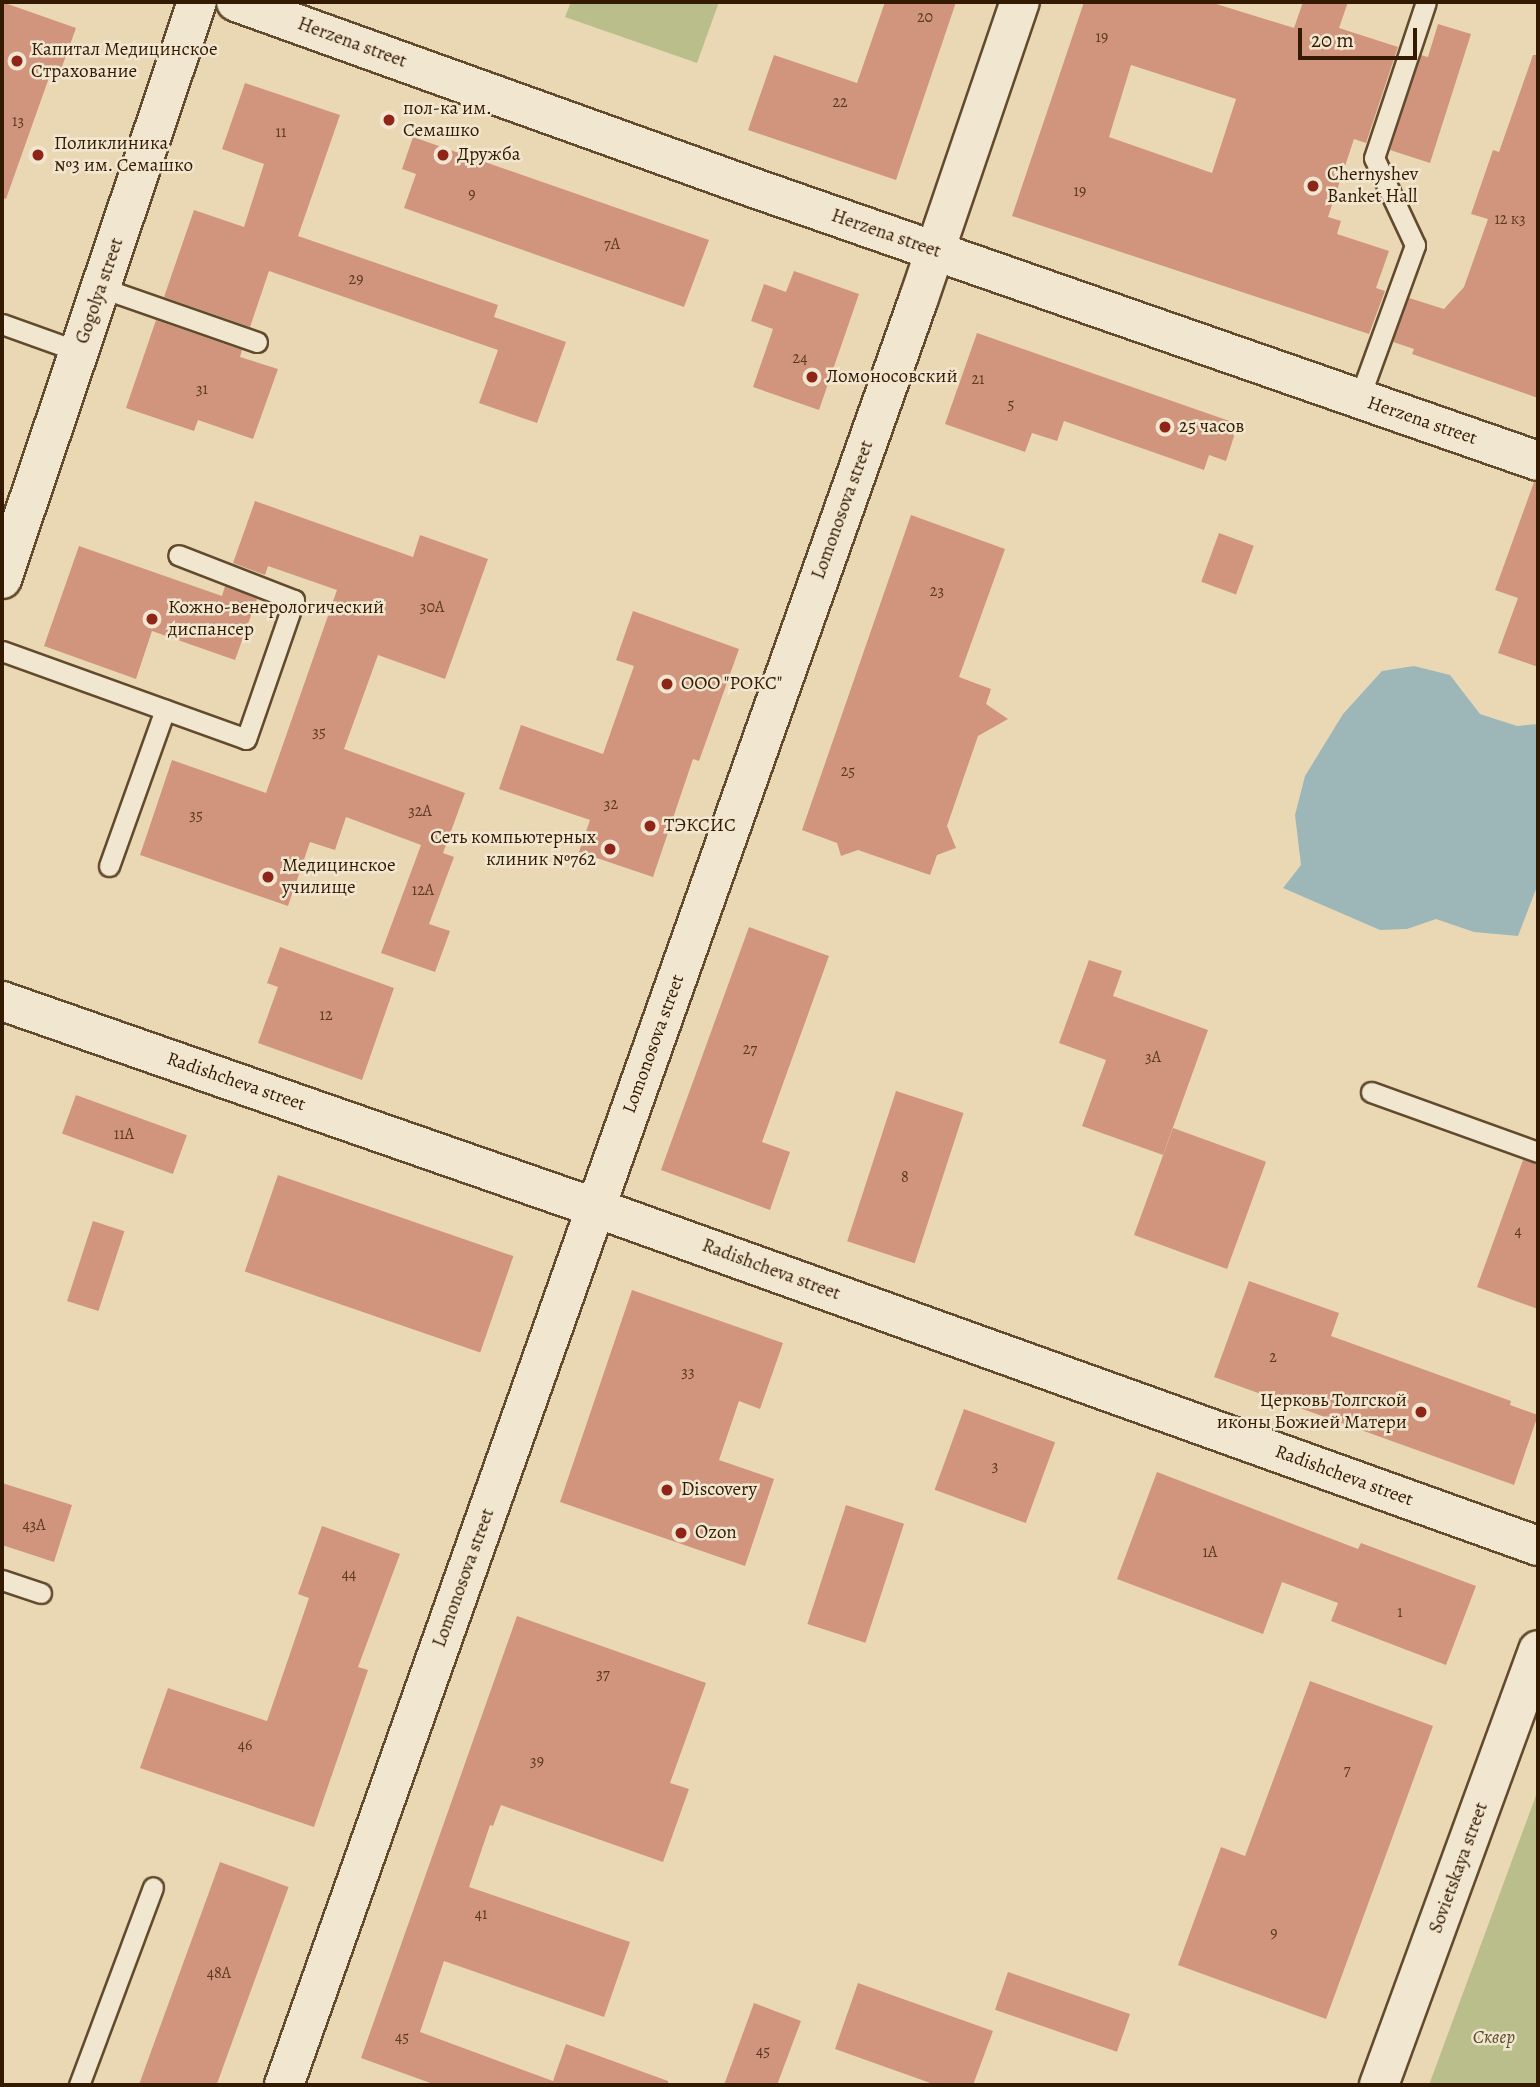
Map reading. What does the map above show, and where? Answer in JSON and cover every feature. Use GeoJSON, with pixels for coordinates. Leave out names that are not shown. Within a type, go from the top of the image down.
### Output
{"type":"FeatureCollection","features":[{"type":"Feature","properties":{"kind":"street","name":"Gogolya street"},"geometry":{"type":"LineString","coordinates":[[3,570],[102,288],[197,2]]}},
{"type":"Feature","properties":{"kind":"street","name":"Herzena street"},"geometry":{"type":"LineString","coordinates":[[236,2],[935,251],[1538,461]]}},
{"type":"Feature","properties":{"kind":"street","name":"Lomonosova street"},"geometry":{"type":"LineString","coordinates":[[284,2085],[935,251],[1020,2]]}},
{"type":"Feature","properties":{"kind":"street","name":"Radishcheva street"},"geometry":{"type":"LineString","coordinates":[[2,1001],[596,1208],[1538,1546]]}},
{"type":"Feature","properties":{"kind":"street","name":"Sovietskaya street"},"geometry":{"type":"LineString","coordinates":[[1379,2085],[1538,1650]]}},
{"type":"Feature","properties":{"kind":"lane"},"geometry":{"type":"LineString","coordinates":[[1359,399],[1415,245],[1374,158],[1426,2]]}},
{"type":"Feature","properties":{"kind":"lane"},"geometry":{"type":"LineString","coordinates":[[102,288],[257,342]]}},
{"type":"Feature","properties":{"kind":"lane"},"geometry":{"type":"LineString","coordinates":[[2,324],[80,352]]}},
{"type":"Feature","properties":{"kind":"lane"},"geometry":{"type":"LineString","coordinates":[[2,651],[246,739],[294,600],[178,555]]}},
{"type":"Feature","properties":{"kind":"lane"},"geometry":{"type":"LineString","coordinates":[[109,866],[165,710]]}},
{"type":"Feature","properties":{"kind":"lane"},"geometry":{"type":"LineString","coordinates":[[1371,1092],[1538,1152]]}},
{"type":"Feature","properties":{"kind":"lane"},"geometry":{"type":"LineString","coordinates":[[2,1580],[41,1593]]}},
{"type":"Feature","properties":{"kind":"lane"},"geometry":{"type":"LineString","coordinates":[[79,2085],[153,1887]]}},
{"type":"Feature","properties":{"kind":"green space"},"geometry":{"type":"Polygon","coordinates":[[[571,2],[719,2],[697,63],[565,17],[571,2]]]}},
{"type":"Feature","properties":{"kind":"green space","name":"Сквер"},"geometry":{"type":"Polygon","coordinates":[[[1538,1790],[1538,2085],[1429,2085],[1538,1790]]]}},
{"type":"Feature","properties":{"kind":"water"},"geometry":{"type":"Polygon","coordinates":[[[1414,666],[1450,675],[1480,714],[1517,726],[1538,724],[1538,884],[1518,936],[1474,932],[1436,919],[1407,929],[1380,930],[1283,888],[1301,865],[1295,815],[1305,776],[1343,714],[1382,671],[1414,666]]]}},
{"type":"Feature","properties":{"kind":"building"},"geometry":{"type":"Polygon","coordinates":[[[2,2],[76,28],[59,75],[51,72],[6,199],[2,198],[2,2]]]}},
{"type":"Feature","properties":{"kind":"building"},"geometry":{"type":"Polygon","coordinates":[[[885,2],[956,2],[896,180],[748,130],[774,55],[857,83],[885,2]]]}},
{"type":"Feature","properties":{"kind":"building"},"geometry":{"type":"Polygon","coordinates":[[[1084,2],[1210,2],[1294,28],[1303,2],[1348,2],[1339,28],[1398,47],[1366,143],[1354,139],[1328,217],[1341,221],[1337,234],[1389,251],[1376,288],[1385,291],[1369,334],[1012,216],[1084,2]],[[1131,65],[1109,137],[1212,173],[1236,99],[1131,65]]]}},
{"type":"Feature","properties":{"kind":"building"},"geometry":{"type":"Polygon","coordinates":[[[1438,24],[1471,34],[1430,163],[1390,150],[1421,55],[1428,57],[1438,24]]]}},
{"type":"Feature","properties":{"kind":"building"},"geometry":{"type":"Polygon","coordinates":[[[1533,55],[1538,55],[1538,398],[1412,354],[1414,349],[1393,342],[1409,298],[1444,309],[1464,287],[1488,219],[1471,214],[1493,150],[1499,152],[1533,55]]]}},
{"type":"Feature","properties":{"kind":"building"},"geometry":{"type":"Polygon","coordinates":[[[245,83],[340,115],[298,236],[498,305],[494,317],[566,342],[537,423],[479,403],[498,350],[269,271],[250,327],[164,297],[194,210],[244,227],[264,164],[222,149],[245,83]]]}},
{"type":"Feature","properties":{"kind":"building"},"geometry":{"type":"Polygon","coordinates":[[[413,137],[709,240],[684,307],[404,208],[416,174],[402,169],[413,137]]]}},
{"type":"Feature","properties":{"kind":"building"},"geometry":{"type":"Polygon","coordinates":[[[794,271],[859,294],[819,410],[753,387],[773,329],[751,321],[764,284],[786,292],[794,271]]]}},
{"type":"Feature","properties":{"kind":"building"},"geometry":{"type":"Polygon","coordinates":[[[156,320],[242,350],[240,357],[278,369],[253,439],[198,420],[194,431],[126,408],[156,320]]]}},
{"type":"Feature","properties":{"kind":"building"},"geometry":{"type":"Polygon","coordinates":[[[977,333],[1238,424],[1226,461],[1209,455],[1204,470],[1064,421],[1057,441],[1032,433],[1025,452],[945,424],[977,333]]]}},
{"type":"Feature","properties":{"kind":"building"},"geometry":{"type":"Polygon","coordinates":[[[1534,482],[1538,483],[1538,667],[1498,653],[1518,598],[1495,590],[1534,482]]]}},
{"type":"Feature","properties":{"kind":"building"},"geometry":{"type":"Polygon","coordinates":[[[255,501],[413,557],[420,535],[488,559],[445,679],[378,655],[344,749],[465,793],[443,853],[454,857],[429,924],[450,931],[435,972],[381,953],[421,845],[346,817],[335,850],[310,842],[288,906],[140,855],[172,760],[266,793],[337,590],[268,566],[265,575],[233,563],[255,501]]]}},
{"type":"Feature","properties":{"kind":"building"},"geometry":{"type":"Polygon","coordinates":[[[911,515],[1005,549],[959,677],[991,689],[986,704],[1008,719],[978,736],[947,826],[956,848],[937,855],[930,875],[858,850],[841,856],[837,843],[802,830],[911,515]]]}},
{"type":"Feature","properties":{"kind":"building"},"geometry":{"type":"Polygon","coordinates":[[[1219,533],[1254,546],[1236,595],[1201,582],[1219,533]]]}},
{"type":"Feature","properties":{"kind":"building","name":"Кожно-венерологический диспансер"},"geometry":{"type":"Polygon","coordinates":[[[79,546],[222,596],[225,586],[257,599],[235,660],[152,631],[136,679],[44,646],[79,546]]]}},
{"type":"Feature","properties":{"kind":"building"},"geometry":{"type":"Polygon","coordinates":[[[633,611],[739,649],[699,761],[693,759],[653,877],[579,852],[590,820],[499,789],[521,725],[603,754],[634,666],[616,660],[633,611]]]}},
{"type":"Feature","properties":{"kind":"building"},"geometry":{"type":"Polygon","coordinates":[[[749,927],[829,956],[762,1142],[790,1152],[770,1210],[661,1170],[749,927]]]}},
{"type":"Feature","properties":{"kind":"building"},"geometry":{"type":"Polygon","coordinates":[[[280,947],[394,988],[362,1080],[258,1043],[278,987],[267,983],[280,947]]]}},
{"type":"Feature","properties":{"kind":"building"},"geometry":{"type":"Polygon","coordinates":[[[1089,960],[1122,971],[1113,996],[1208,1030],[1163,1155],[1082,1126],[1106,1060],[1059,1043],[1089,960]]]}},
{"type":"Feature","properties":{"kind":"building"},"geometry":{"type":"Polygon","coordinates":[[[896,1091],[964,1113],[915,1263],[847,1241],[896,1091]]]}},
{"type":"Feature","properties":{"kind":"building"},"geometry":{"type":"Polygon","coordinates":[[[76,1095],[187,1135],[173,1174],[62,1134],[76,1095]]]}},
{"type":"Feature","properties":{"kind":"building"},"geometry":{"type":"Polygon","coordinates":[[[1173,1128],[1266,1162],[1227,1269],[1134,1235],[1173,1128]]]}},
{"type":"Feature","properties":{"kind":"building"},"geometry":{"type":"Polygon","coordinates":[[[1523,1160],[1538,1164],[1538,1309],[1477,1287],[1523,1160]]]}},
{"type":"Feature","properties":{"kind":"building"},"geometry":{"type":"Polygon","coordinates":[[[278,1175],[513,1256],[480,1353],[245,1271],[278,1175]]]}},
{"type":"Feature","properties":{"kind":"building"},"geometry":{"type":"Polygon","coordinates":[[[93,1221],[124,1231],[98,1311],[67,1301],[93,1221]]]}},
{"type":"Feature","properties":{"kind":"building","name":"Церковь Толгской иконы Божией Матери"},"geometry":{"type":"Polygon","coordinates":[[[1249,1281],[1339,1313],[1331,1336],[1511,1401],[1510,1405],[1538,1415],[1514,1485],[1214,1377],[1249,1281]]]}},
{"type":"Feature","properties":{"kind":"building"},"geometry":{"type":"Polygon","coordinates":[[[632,1290],[783,1343],[760,1409],[739,1401],[719,1460],[774,1479],[745,1566],[560,1502],[632,1290]]]}},
{"type":"Feature","properties":{"kind":"building"},"geometry":{"type":"Polygon","coordinates":[[[964,1409],[1055,1442],[1026,1523],[935,1490],[964,1409]]]}},
{"type":"Feature","properties":{"kind":"building"},"geometry":{"type":"Polygon","coordinates":[[[1157,1472],[1358,1549],[1361,1543],[1476,1586],[1446,1665],[1331,1621],[1338,1603],[1282,1582],[1263,1634],[1117,1579],[1157,1472]]]}},
{"type":"Feature","properties":{"kind":"building"},"geometry":{"type":"Polygon","coordinates":[[[2,1483],[72,1505],[54,1562],[2,1545],[2,1483]]]}},
{"type":"Feature","properties":{"kind":"building"},"geometry":{"type":"Polygon","coordinates":[[[846,1505],[904,1524],[865,1643],[807,1624],[846,1505]]]}},
{"type":"Feature","properties":{"kind":"building"},"geometry":{"type":"Polygon","coordinates":[[[322,1526],[400,1554],[358,1667],[368,1670],[314,1827],[140,1768],[168,1688],[267,1721],[309,1598],[298,1594],[322,1526]]]}},
{"type":"Feature","properties":{"kind":"building"},"geometry":{"type":"Polygon","coordinates":[[[517,1616],[706,1683],[670,1783],[689,1789],[663,1862],[501,1805],[493,1826],[490,1825],[469,1887],[630,1942],[604,2017],[444,1961],[420,2032],[553,2081],[566,2044],[668,2081],[668,2085],[436,2085],[361,2058],[517,1616]]]}},
{"type":"Feature","properties":{"kind":"building"},"geometry":{"type":"Polygon","coordinates":[[[1310,1681],[1433,1726],[1326,2019],[1178,1965],[1221,1847],[1245,1856],[1310,1681]]]}},
{"type":"Feature","properties":{"kind":"building"},"geometry":{"type":"Polygon","coordinates":[[[220,1862],[289,1887],[217,2085],[139,2085],[220,1862]]]}},
{"type":"Feature","properties":{"kind":"building"},"geometry":{"type":"Polygon","coordinates":[[[1008,1972],[1130,2014],[1117,2052],[995,2010],[1008,1972]]]}},
{"type":"Feature","properties":{"kind":"building"},"geometry":{"type":"Polygon","coordinates":[[[858,1983],[993,2031],[973,2085],[936,2085],[835,2049],[858,1983]]]}},
{"type":"Feature","properties":{"kind":"building"},"geometry":{"type":"Polygon","coordinates":[[[754,2003],[801,2021],[777,2085],[724,2085],[754,2003]]]}},
{"type":"Feature","properties":{"kind":"place","name":"Капитал Медицинское Страхование"},"geometry":{"type":"Point","coordinates":[17,61]}},
{"type":"Feature","properties":{"kind":"place","name":"пол-ка им. Семашко"},"geometry":{"type":"Point","coordinates":[389,120]}},
{"type":"Feature","properties":{"kind":"place","name":"Поликлиника №3 им. Семашко"},"geometry":{"type":"Point","coordinates":[38,155]}},
{"type":"Feature","properties":{"kind":"place","name":"Дружба"},"geometry":{"type":"Point","coordinates":[443,155]}},
{"type":"Feature","properties":{"kind":"place","name":"Chernyshev Banket Hall"},"geometry":{"type":"Point","coordinates":[1313,186]}},
{"type":"Feature","properties":{"kind":"place","name":"Ломоносовский"},"geometry":{"type":"Point","coordinates":[812,377]}},
{"type":"Feature","properties":{"kind":"place","name":"25 часов"},"geometry":{"type":"Point","coordinates":[1165,427]}},
{"type":"Feature","properties":{"kind":"place","name":"Кожно-венерологический диспансер"},"geometry":{"type":"Point","coordinates":[152,619]}},
{"type":"Feature","properties":{"kind":"place","name":"ООО \"РОКС\""},"geometry":{"type":"Point","coordinates":[667,684]}},
{"type":"Feature","properties":{"kind":"place","name":"ТЭКСИС"},"geometry":{"type":"Point","coordinates":[650,826]}},
{"type":"Feature","properties":{"kind":"place","name":"Сеть компьютерных клиник №762"},"geometry":{"type":"Point","coordinates":[610,849]}},
{"type":"Feature","properties":{"kind":"place","name":"Медицинское училище"},"geometry":{"type":"Point","coordinates":[268,877]}},
{"type":"Feature","properties":{"kind":"place","name":"Церковь Толгской иконы Божией Матери"},"geometry":{"type":"Point","coordinates":[1421,1412]}},
{"type":"Feature","properties":{"kind":"place","name":"Discovery"},"geometry":{"type":"Point","coordinates":[667,1490]}},
{"type":"Feature","properties":{"kind":"place","name":"Ozon"},"geometry":{"type":"Point","coordinates":[681,1533]}}]}
